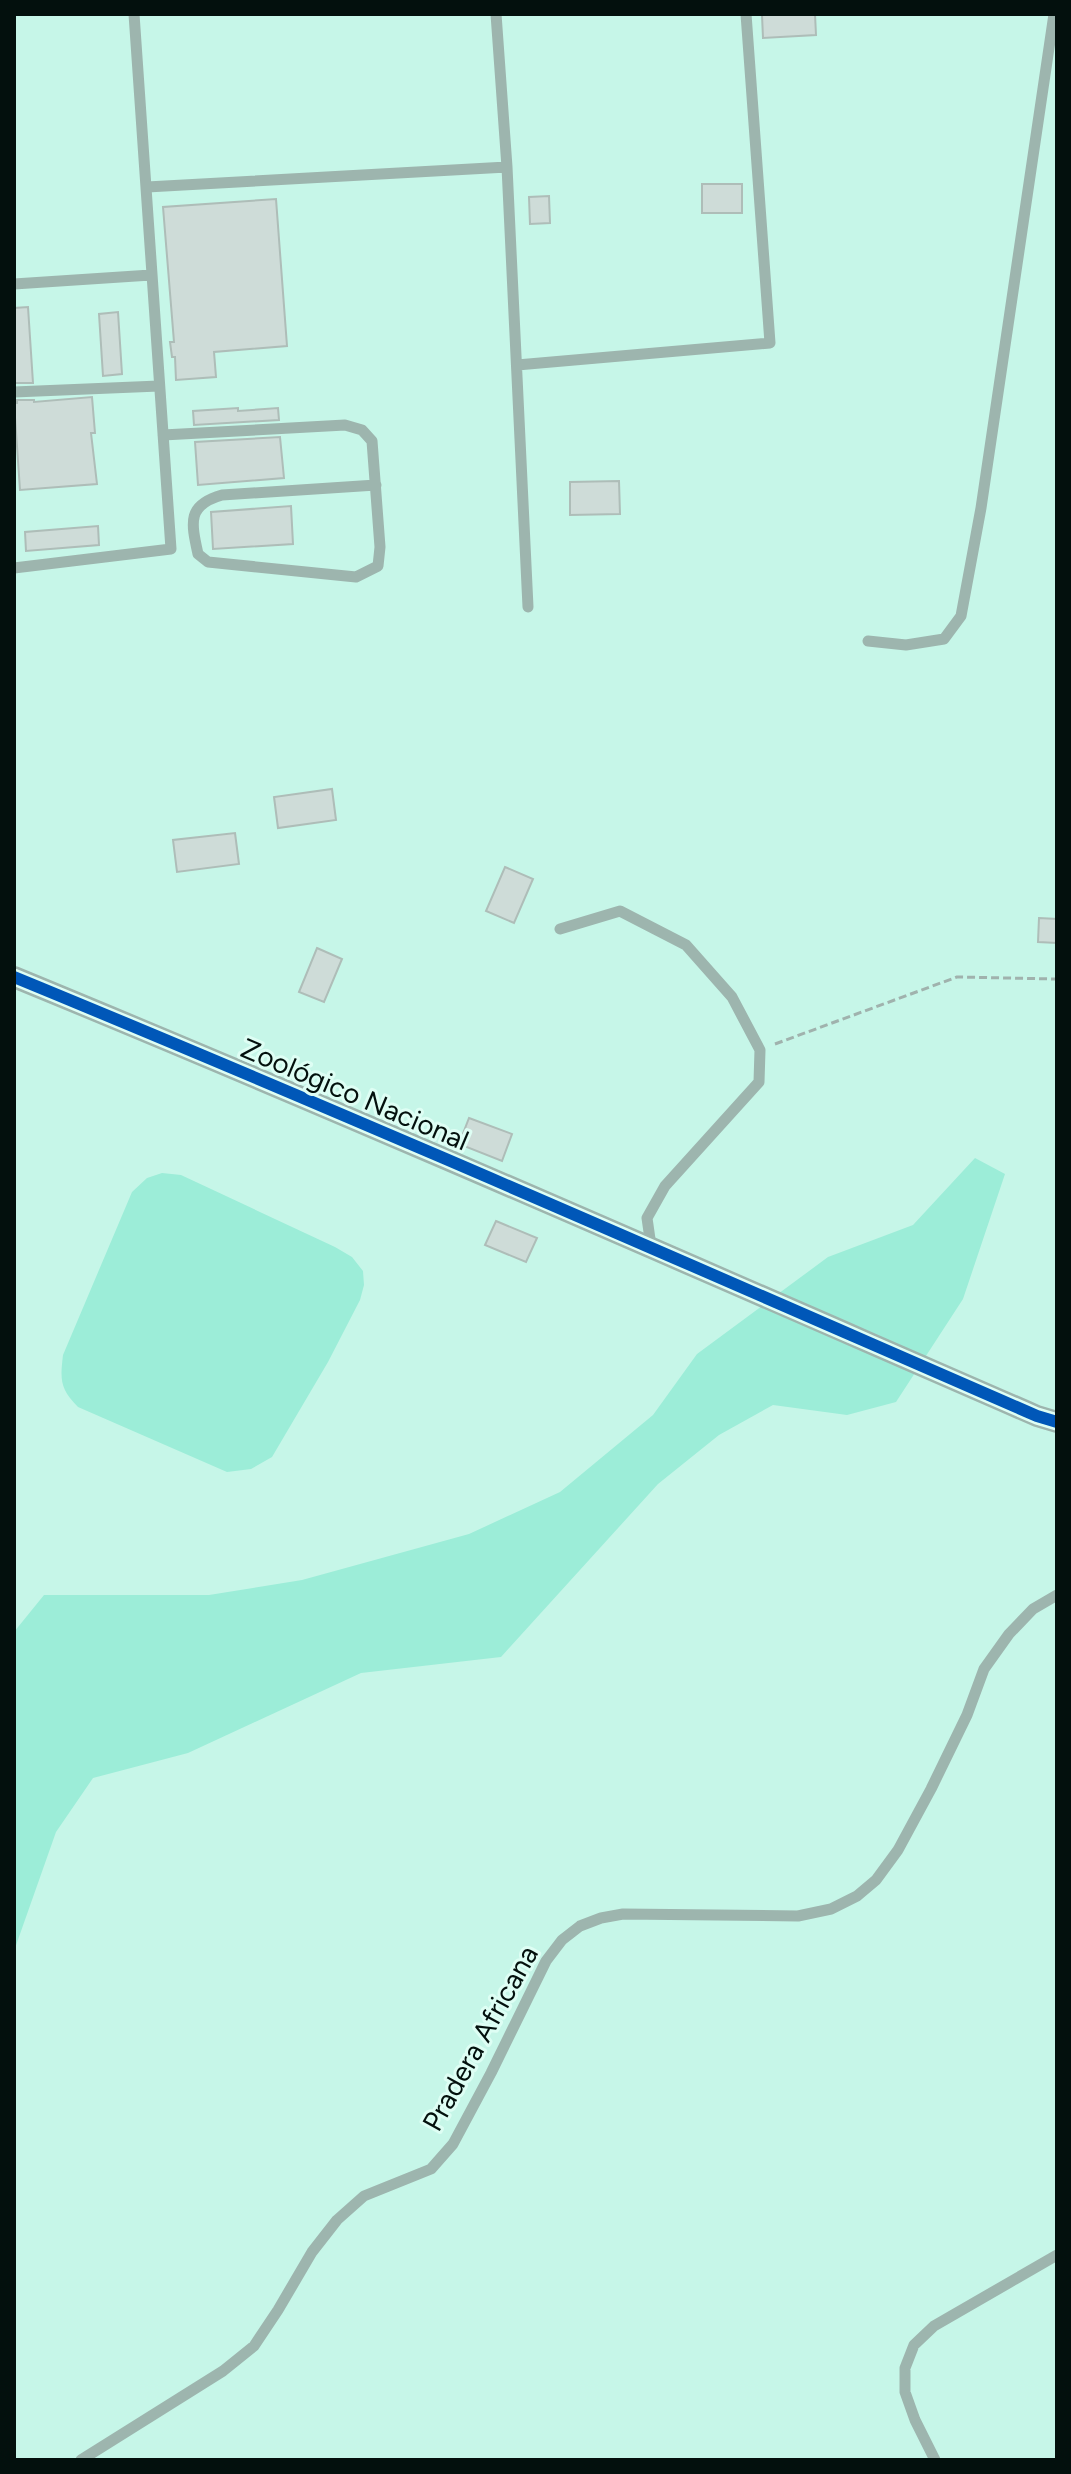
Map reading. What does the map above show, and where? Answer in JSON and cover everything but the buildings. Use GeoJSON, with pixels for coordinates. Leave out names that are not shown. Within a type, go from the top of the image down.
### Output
{"type":"FeatureCollection","features":[{"type":"Feature","properties":{"kind":"street","name":"Zoológico Nacional"},"geometry":{"type":"LineString","coordinates":[[14,977],[206,1056],[1057,1422]]}},
{"type":"Feature","properties":{"kind":"lane"},"geometry":{"type":"LineString","coordinates":[[14,568],[171,549],[134,14]]}},
{"type":"Feature","properties":{"kind":"lane"},"geometry":{"type":"LineString","coordinates":[[496,14],[507,167],[528,607]]}},
{"type":"Feature","properties":{"kind":"lane"},"geometry":{"type":"LineString","coordinates":[[517,365],[770,343],[746,14]]}},
{"type":"Feature","properties":{"kind":"lane"},"geometry":{"type":"LineString","coordinates":[[868,641],[906,645],[944,639],[961,616],[981,508],[1054,14]]}},
{"type":"Feature","properties":{"kind":"lane"},"geometry":{"type":"LineString","coordinates":[[147,187],[507,167]]}},
{"type":"Feature","properties":{"kind":"lane"},"geometry":{"type":"LineString","coordinates":[[14,284],[151,275]]}},
{"type":"Feature","properties":{"kind":"lane"},"geometry":{"type":"LineString","coordinates":[[14,392],[159,386]]}},
{"type":"Feature","properties":{"kind":"lane"},"geometry":{"type":"LineString","coordinates":[[163,435],[345,425],[362,430],[372,441],[376,485],[380,547],[378,566],[356,577],[208,562],[198,554],[194,520],[198,506],[206,500],[222,495],[376,485]]}},
{"type":"Feature","properties":{"kind":"lane"},"geometry":{"type":"LineString","coordinates":[[560,929],[620,911],[686,945],[732,997],[760,1050],[759,1082],[665,1186],[647,1218],[651,1246]]}},
{"type":"Feature","properties":{"kind":"lane","name":"Pradera Africana"},"geometry":{"type":"LineString","coordinates":[[81,2460],[233,2363],[254,2346],[312,2252],[337,2220],[364,2196],[431,2169],[453,2144],[546,1961],[562,1940],[580,1926],[623,1914],[798,1916],[831,1909],[857,1896],[876,1880],[898,1850],[931,1789],[967,1715],[984,1669],[1033,1609],[1057,1595]]}},
{"type":"Feature","properties":{"kind":"lane"},"geometry":{"type":"LineString","coordinates":[[935,2460],[905,2392],[905,2368],[914,2345],[934,2326],[1057,2255]]}},
{"type":"Feature","properties":{"kind":"path"},"geometry":{"type":"LineString","coordinates":[[760,1050],[957,977],[1057,979]]}},
{"type":"Feature","properties":{"kind":"shaded area"},"geometry":{"type":"Polygon","coordinates":[[[14,14],[1057,14],[1057,2460],[14,2460],[14,14]]]}},
{"type":"Feature","properties":{"kind":"shaded area"},"geometry":{"type":"Polygon","coordinates":[[[975,1158],[1005,1174],[963,1299],[896,1402],[847,1415],[773,1405],[719,1435],[658,1484],[501,1657],[361,1673],[188,1753],[93,1778],[56,1832],[14,1951],[14,1632],[44,1595],[209,1595],[302,1580],[469,1534],[560,1492],[653,1415],[697,1354],[828,1257],[913,1225],[975,1158]]]}},
{"type":"Feature","properties":{"kind":"shaded area"},"geometry":{"type":"Polygon","coordinates":[[[162,1173],[181,1175],[335,1247],[352,1257],[363,1271],[364,1285],[360,1300],[328,1362],[272,1457],[251,1469],[227,1472],[78,1407],[63,1384],[63,1355],[132,1192],[147,1178],[162,1173]]]}},
{"type":"Feature","properties":{"kind":"cycle path"},"geometry":{"type":"LineString","coordinates":[[14,977],[1057,1422]]}}]}
